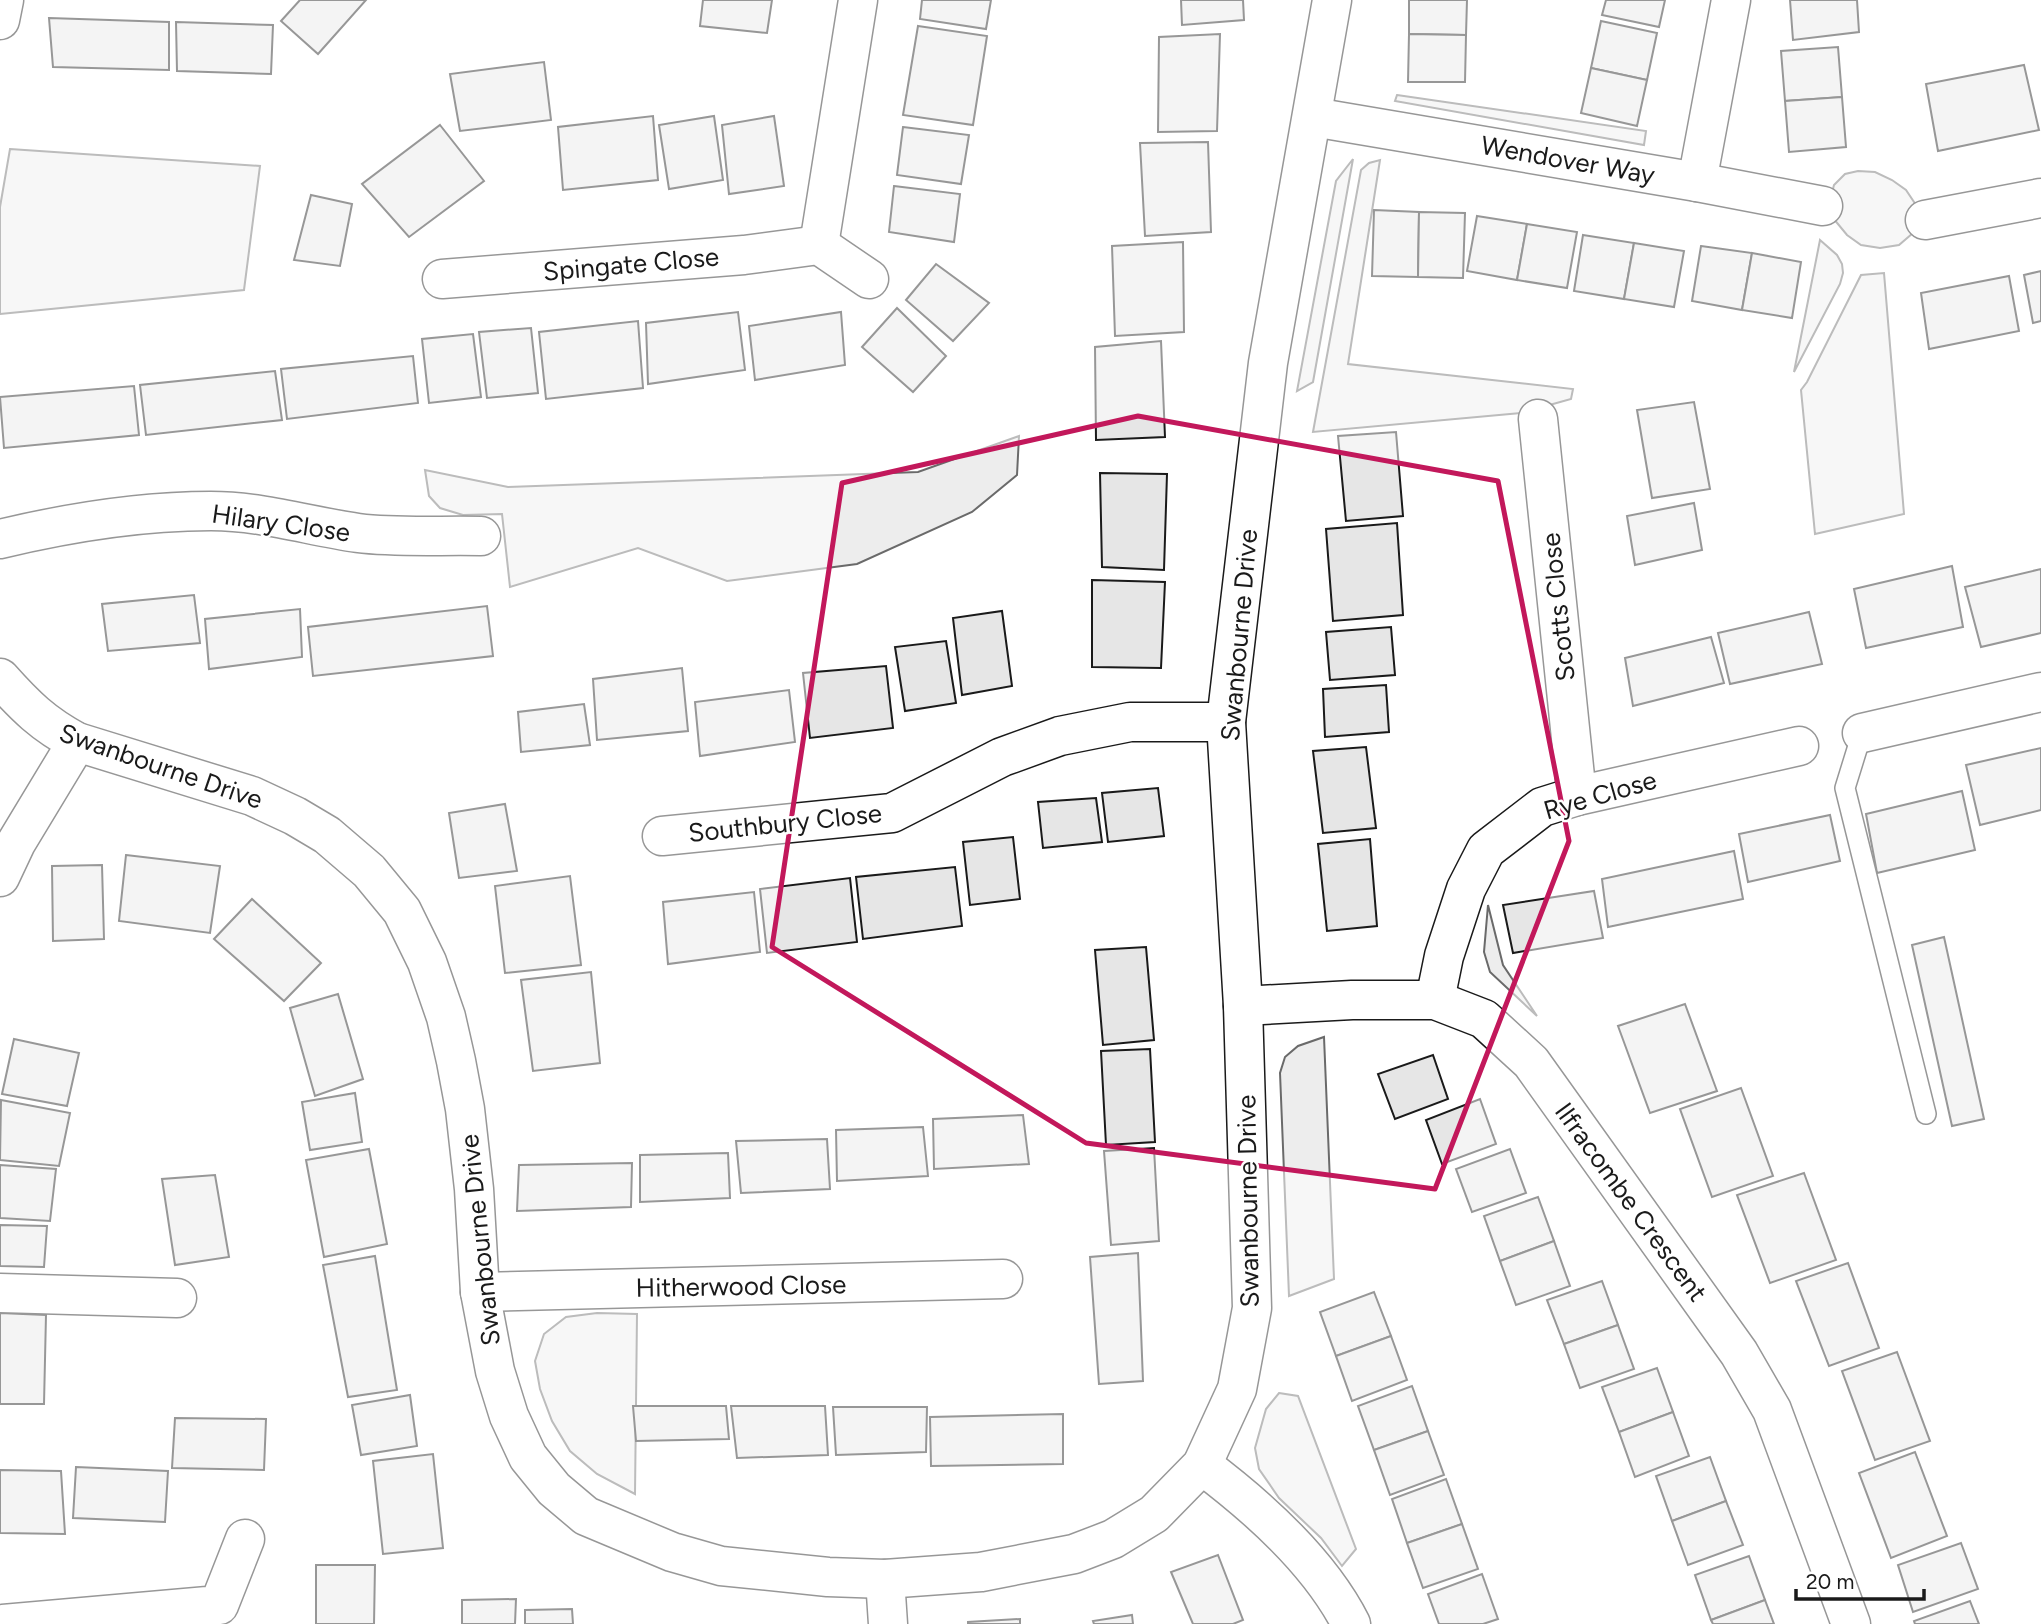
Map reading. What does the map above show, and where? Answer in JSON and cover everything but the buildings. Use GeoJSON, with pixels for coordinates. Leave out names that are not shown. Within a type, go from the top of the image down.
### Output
{"type":"FeatureCollection","features":[{"type":"Feature","properties":{"kind":"street"},"geometry":{"type":"LineString","coordinates":[[0,20],[4,0]]}},
{"type":"Feature","properties":{"kind":"street"},"geometry":{"type":"LineString","coordinates":[[858,0],[819,245],[869,279]]}},
{"type":"Feature","properties":{"kind":"street","name":"Swanbourne Drive"},"geometry":{"type":"LineString","coordinates":[[0,678],[31,712],[51,729],[77,742],[252,796],[295,816],[327,835],[369,871],[402,911],[427,962],[446,1017],[456,1061],[466,1109],[480,1292],[509,1416],[528,1457],[554,1489],[586,1516],[672,1552],[722,1566],[773,1573],[885,1579],[981,1573],[1074,1554],[1113,1539],[1154,1514],[1202,1465],[1237,1390],[1252,1308],[1243,1006],[1226,722],[1268,363],[1332,0]]}},
{"type":"Feature","properties":{"kind":"street"},"geometry":{"type":"LineString","coordinates":[[1698,183],[1731,0]]}},
{"type":"Feature","properties":{"kind":"street","name":"Wendover Way"},"geometry":{"type":"LineString","coordinates":[[1312,117],[1823,206]]}},
{"type":"Feature","properties":{"kind":"street"},"geometry":{"type":"LineString","coordinates":[[1925,220],[2041,198]]}},
{"type":"Feature","properties":{"kind":"street","name":"Spingate Close"},"geometry":{"type":"LineString","coordinates":[[442,279],[744,254],[819,245]]}},
{"type":"Feature","properties":{"kind":"street","name":"Scotts Close"},"geometry":{"type":"LineString","coordinates":[[1538,419],[1577,796]]}},
{"type":"Feature","properties":{"kind":"street","name":"Hilary Close"},"geometry":{"type":"LineString","coordinates":[[0,539],[40,529],[160,514],[212,511],[264,515],[360,533],[481,536]]}},
{"type":"Feature","properties":{"kind":"street"},"geometry":{"type":"LineString","coordinates":[[1862,733],[2041,692]]}},
{"type":"Feature","properties":{"kind":"street","name":"Southbury Close"},"geometry":{"type":"LineString","coordinates":[[662,836],[892,813],[1002,757],[1060,736],[1130,722],[1226,722]]}},
{"type":"Feature","properties":{"kind":"street"},"geometry":{"type":"LineString","coordinates":[[0,877],[16,843],[77,742]]}},
{"type":"Feature","properties":{"kind":"street","name":"Rye Close"},"geometry":{"type":"LineString","coordinates":[[1435,1000],[1444,956],[1466,889],[1486,850],[1542,807],[1577,796],[1799,746]]}},
{"type":"Feature","properties":{"kind":"street","name":"Ilfracombe Crescent"},"geometry":{"type":"LineString","coordinates":[[1243,1006],[1352,1000],[1435,1000],[1484,1019],[1531,1062],[1739,1353],[1772,1410],[1851,1624]]}},
{"type":"Feature","properties":{"kind":"street","name":"Hitherwood Close"},"geometry":{"type":"LineString","coordinates":[[480,1292],[1003,1279]]}},
{"type":"Feature","properties":{"kind":"street"},"geometry":{"type":"LineString","coordinates":[[0,1293],[177,1298]]}},
{"type":"Feature","properties":{"kind":"street"},"geometry":{"type":"LineString","coordinates":[[1202,1465],[1249,1500],[1313,1567],[1352,1624]]}},
{"type":"Feature","properties":{"kind":"street"},"geometry":{"type":"LineString","coordinates":[[3,1624],[219,1605],[246,1539]]}},
{"type":"Feature","properties":{"kind":"street"},"geometry":{"type":"LineString","coordinates":[[885,1579],[888,1624]]}},
{"type":"Feature","properties":{"kind":"lane"},"geometry":{"type":"LineString","coordinates":[[1862,733],[1845,788],[1926,1114]]}},
{"type":"Feature","properties":{"kind":"highlighted area"},"geometry":{"type":"Polygon","coordinates":[[[1138,416],[1498,481],[1569,841],[1435,1189],[1086,1143],[772,947],[842,483],[1138,416]]]}},
{"type":"Feature","properties":{"kind":"shaded area"},"geometry":{"type":"Polygon","coordinates":[[[1397,95],[1646,131],[1644,145],[1395,101],[1397,95]]]}},
{"type":"Feature","properties":{"kind":"shaded area"},"geometry":{"type":"Polygon","coordinates":[[[10,149],[260,166],[244,290],[0,314],[0,207],[10,149]]]}},
{"type":"Feature","properties":{"kind":"shaded area"},"geometry":{"type":"Polygon","coordinates":[[[1353,159],[1313,382],[1297,391],[1336,181],[1353,159]]]}},
{"type":"Feature","properties":{"kind":"shaded area"},"geometry":{"type":"Polygon","coordinates":[[[1380,160],[1348,364],[1573,389],[1571,399],[1521,413],[1313,432],[1361,170],[1369,163],[1380,160]]]}},
{"type":"Feature","properties":{"kind":"shaded area"},"geometry":{"type":"Polygon","coordinates":[[[1858,171],[1875,172],[1892,180],[1906,190],[1916,205],[1913,233],[1899,245],[1880,248],[1861,245],[1847,235],[1833,218],[1830,200],[1834,185],[1845,174],[1858,171]]]}},
{"type":"Feature","properties":{"kind":"shaded area"},"geometry":{"type":"Polygon","coordinates":[[[1820,240],[1837,255],[1843,273],[1840,284],[1794,372],[1820,240]]]}},
{"type":"Feature","properties":{"kind":"shaded area"},"geometry":{"type":"Polygon","coordinates":[[[1884,273],[1904,514],[1815,534],[1801,390],[1861,275],[1884,273]]]}},
{"type":"Feature","properties":{"kind":"shaded area"},"geometry":{"type":"Polygon","coordinates":[[[1019,436],[1017,475],[972,512],[857,564],[727,581],[638,548],[510,587],[502,514],[463,515],[440,508],[429,496],[425,470],[508,487],[918,472],[1019,436]]]}},
{"type":"Feature","properties":{"kind":"shaded area"},"geometry":{"type":"Polygon","coordinates":[[[1488,905],[1503,965],[1537,1016],[1490,972],[1484,952],[1488,905]]]}},
{"type":"Feature","properties":{"kind":"shaded area"},"geometry":{"type":"Polygon","coordinates":[[[1324,1037],[1334,1279],[1289,1296],[1280,1073],[1285,1057],[1298,1046],[1324,1037]]]}},
{"type":"Feature","properties":{"kind":"shaded area"},"geometry":{"type":"Polygon","coordinates":[[[597,1313],[637,1314],[635,1494],[597,1474],[570,1451],[552,1421],[540,1389],[535,1361],[544,1334],[566,1317],[597,1313]]]}},
{"type":"Feature","properties":{"kind":"shaded area"},"geometry":{"type":"Polygon","coordinates":[[[1279,1393],[1298,1396],[1356,1549],[1342,1566],[1321,1538],[1279,1498],[1259,1469],[1255,1448],[1266,1409],[1279,1393]]]}}]}
